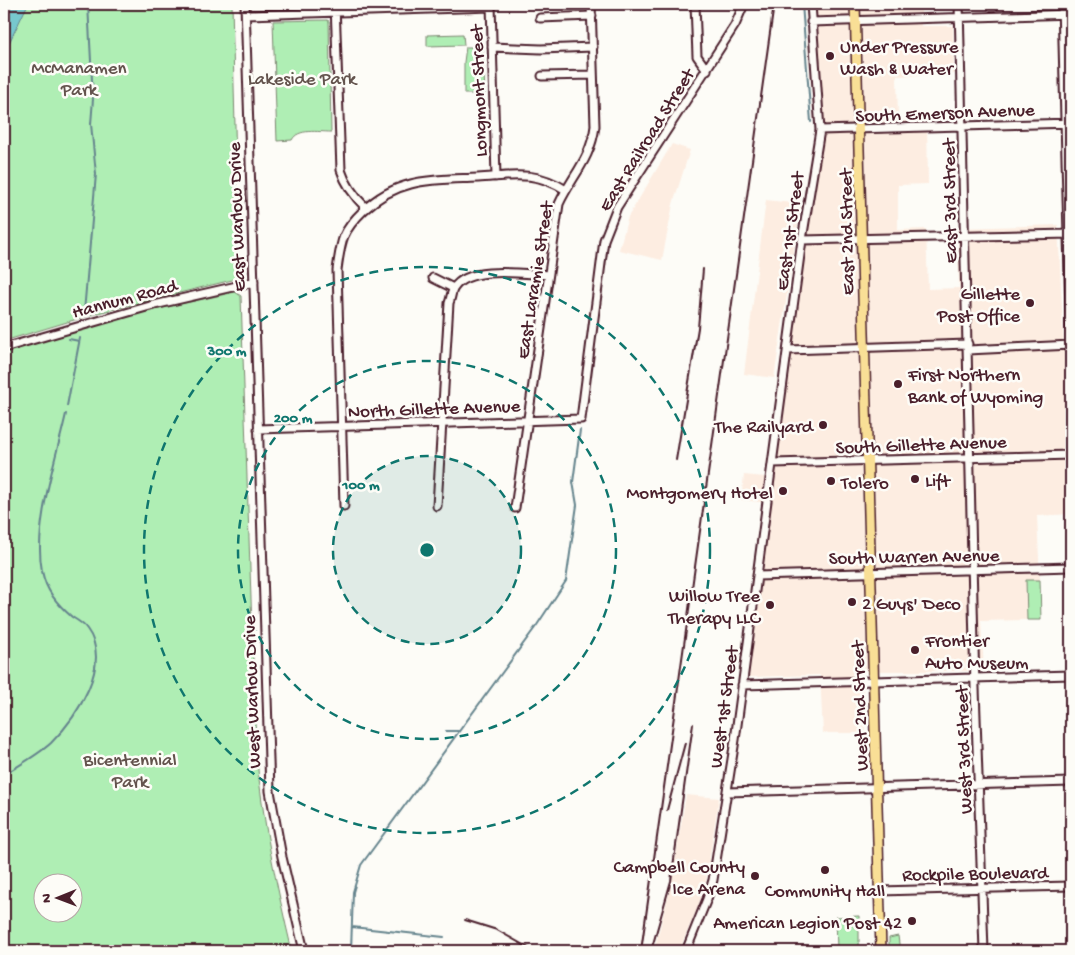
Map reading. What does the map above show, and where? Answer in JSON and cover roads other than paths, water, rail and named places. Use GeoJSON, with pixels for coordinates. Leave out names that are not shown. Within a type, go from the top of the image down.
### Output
{"type":"FeatureCollection","features":[{"type":"Feature","properties":{"kind":"main road","name":"East 2nd Street"},"geometry":{"type":"LineString","coordinates":[[855,4],[867,460]]}},
{"type":"Feature","properties":{"kind":"main road","name":"West 2nd Street"},"geometry":{"type":"LineString","coordinates":[[867,460],[881,951]]}},
{"type":"Feature","properties":{"kind":"street","name":"East Warlow Drive"},"geometry":{"type":"LineString","coordinates":[[246,4],[258,429]]}},
{"type":"Feature","properties":{"kind":"street"},"geometry":{"type":"LineString","coordinates":[[335,4],[341,170],[345,182],[355,197],[366,208]]}},
{"type":"Feature","properties":{"kind":"street","name":"East Laramie Street"},"geometry":{"type":"LineString","coordinates":[[516,508],[559,204],[587,158],[593,143],[595,126],[591,4]]}},
{"type":"Feature","properties":{"kind":"street"},"geometry":{"type":"LineString","coordinates":[[696,4],[697,56],[706,70]]}},
{"type":"Feature","properties":{"kind":"street","name":"East Railroad Street"},"geometry":{"type":"LineString","coordinates":[[581,419],[604,240],[618,207],[735,25],[744,4]]}},
{"type":"Feature","properties":{"kind":"street","name":"East 1st Street"},"geometry":{"type":"LineString","coordinates":[[773,463],[802,240],[820,130],[811,4]]}},
{"type":"Feature","properties":{"kind":"street","name":"East 3rd Street"},"geometry":{"type":"LineString","coordinates":[[959,4],[971,458]]}},
{"type":"Feature","properties":{"kind":"street"},"geometry":{"type":"LineString","coordinates":[[1062,4],[1068,124],[1071,351]]}},
{"type":"Feature","properties":{"kind":"street"},"geometry":{"type":"LineString","coordinates":[[246,15],[491,5]]}},
{"type":"Feature","properties":{"kind":"street","name":"Longmont Street"},"geometry":{"type":"LineString","coordinates":[[491,5],[496,177]]}},
{"type":"Feature","properties":{"kind":"street"},"geometry":{"type":"LineString","coordinates":[[811,22],[1071,14]]}},
{"type":"Feature","properties":{"kind":"street"},"geometry":{"type":"LineString","coordinates":[[540,18],[592,16]]}},
{"type":"Feature","properties":{"kind":"street"},"geometry":{"type":"LineString","coordinates":[[492,47],[593,47]]}},
{"type":"Feature","properties":{"kind":"street"},"geometry":{"type":"LineString","coordinates":[[542,76],[593,74]]}},
{"type":"Feature","properties":{"kind":"street","name":"South Emerson Avenue"},"geometry":{"type":"LineString","coordinates":[[820,130],[1068,124]]}},
{"type":"Feature","properties":{"kind":"street"},"geometry":{"type":"LineString","coordinates":[[344,506],[337,270],[340,246],[348,226],[385,193],[407,183],[532,175],[552,181],[566,190]]}},
{"type":"Feature","properties":{"kind":"street"},"geometry":{"type":"LineString","coordinates":[[802,240],[1070,234]]}},
{"type":"Feature","properties":{"kind":"street"},"geometry":{"type":"LineString","coordinates":[[437,506],[441,422],[450,303],[453,288],[464,278],[480,274],[548,274]]}},
{"type":"Feature","properties":{"kind":"street"},"geometry":{"type":"LineString","coordinates":[[433,278],[453,288]]}},
{"type":"Feature","properties":{"kind":"street","name":"Hannum Road"},"geometry":{"type":"LineString","coordinates":[[4,348],[150,306],[254,282]]}},
{"type":"Feature","properties":{"kind":"street"},"geometry":{"type":"LineString","coordinates":[[788,350],[1071,345]]}},
{"type":"Feature","properties":{"kind":"street","name":"North Gillette Avenue"},"geometry":{"type":"LineString","coordinates":[[258,429],[581,419]]}},
{"type":"Feature","properties":{"kind":"street","name":"West Warlow Drive"},"geometry":{"type":"LineString","coordinates":[[258,429],[270,791],[282,857],[304,951]]}},
{"type":"Feature","properties":{"kind":"street","name":"South Gillette Avenue"},"geometry":{"type":"LineString","coordinates":[[773,463],[1071,455]]}},
{"type":"Feature","properties":{"kind":"street","name":"West 3rd Street"},"geometry":{"type":"LineString","coordinates":[[971,458],[975,678],[980,784],[984,951]]}},
{"type":"Feature","properties":{"kind":"street","name":"West 1st Street"},"geometry":{"type":"LineString","coordinates":[[686,951],[708,899],[713,880],[773,463]]}},
{"type":"Feature","properties":{"kind":"street","name":"South Warren Avenue"},"geometry":{"type":"LineString","coordinates":[[757,576],[1071,567]]}},
{"type":"Feature","properties":{"kind":"street"},"geometry":{"type":"LineString","coordinates":[[742,685],[1071,675]]}},
{"type":"Feature","properties":{"kind":"street"},"geometry":{"type":"LineString","coordinates":[[727,792],[1071,782]]}},
{"type":"Feature","properties":{"kind":"street","name":"Rockpile Boulevard"},"geometry":{"type":"LineString","coordinates":[[879,890],[1071,886]]}},
{"type":"Feature","properties":{"kind":"water"},"geometry":{"type":"Polygon","coordinates":[[[4,4],[28,4],[8,45],[4,40],[4,4]]]}},
{"type":"Feature","properties":{"kind":"waterway"},"geometry":{"type":"LineString","coordinates":[[84,312],[96,174],[91,124],[93,99],[88,4]]}},
{"type":"Feature","properties":{"kind":"waterway"},"geometry":{"type":"LineString","coordinates":[[802,4],[811,122]]}},
{"type":"Feature","properties":{"kind":"waterway"},"geometry":{"type":"LineString","coordinates":[[67,406],[80,338]]}},
{"type":"Feature","properties":{"kind":"waterway"},"geometry":{"type":"LineString","coordinates":[[69,339],[79,341]]}},
{"type":"Feature","properties":{"kind":"waterway"},"geometry":{"type":"LineString","coordinates":[[4,775],[40,752],[61,732],[80,705],[94,674],[96,658],[94,643],[86,627],[72,617],[49,591],[42,571],[40,553],[43,514],[66,414]]}},
{"type":"Feature","properties":{"kind":"waterway"},"geometry":{"type":"LineString","coordinates":[[351,951],[353,892],[361,865],[537,625],[566,581],[577,505],[573,482],[580,430]]}},
{"type":"Feature","properties":{"kind":"waterway"},"geometry":{"type":"LineString","coordinates":[[446,731],[458,731]]}},
{"type":"Feature","properties":{"kind":"waterway"},"geometry":{"type":"LineString","coordinates":[[352,927],[444,937]]}},
{"type":"Feature","properties":{"kind":"railway"},"geometry":{"type":"LineString","coordinates":[[641,951],[774,4]]}},
{"type":"Feature","properties":{"kind":"railway"},"geometry":{"type":"LineString","coordinates":[[676,460],[698,328],[703,269]]}},
{"type":"Feature","properties":{"kind":"railway"},"geometry":{"type":"LineString","coordinates":[[651,951],[671,881],[693,724]]}},
{"type":"Feature","properties":{"kind":"railway"},"geometry":{"type":"LineString","coordinates":[[667,810],[685,743]]}},
{"type":"Feature","properties":{"kind":"railway"},"geometry":{"type":"LineString","coordinates":[[465,920],[497,930],[534,951]]}},
{"type":"Feature","properties":{"kind":"place","name":"Under Pressure Wash & Water"},"geometry":{"type":"Point","coordinates":[830,56]}},
{"type":"Feature","properties":{"kind":"place","name":"Gillette Post Office"},"geometry":{"type":"Point","coordinates":[1030,303]}},
{"type":"Feature","properties":{"kind":"place","name":"First Northern Bank of Wyoming"},"geometry":{"type":"Point","coordinates":[898,384]}},
{"type":"Feature","properties":{"kind":"place","name":"The Railyard"},"geometry":{"type":"Point","coordinates":[823,425]}},
{"type":"Feature","properties":{"kind":"place","name":"Lift"},"geometry":{"type":"Point","coordinates":[915,479]}},
{"type":"Feature","properties":{"kind":"place","name":"Tolero"},"geometry":{"type":"Point","coordinates":[831,481]}},
{"type":"Feature","properties":{"kind":"place","name":"Montgomery Hotel"},"geometry":{"type":"Point","coordinates":[783,491]}},
{"type":"Feature","properties":{"kind":"place","name":"2 Guys' Deco"},"geometry":{"type":"Point","coordinates":[852,602]}},
{"type":"Feature","properties":{"kind":"place","name":"Willow Tree Therapy LLC"},"geometry":{"type":"Point","coordinates":[770,605]}},
{"type":"Feature","properties":{"kind":"place","name":"Frontier Auto Museum"},"geometry":{"type":"Point","coordinates":[915,650]}},
{"type":"Feature","properties":{"kind":"place","name":"Community Hall"},"geometry":{"type":"Point","coordinates":[825,870]}},
{"type":"Feature","properties":{"kind":"place","name":"Campbell County Ice Arena"},"geometry":{"type":"Point","coordinates":[755,876]}},
{"type":"Feature","properties":{"kind":"place","name":"American Legion Post 42"},"geometry":{"type":"Point","coordinates":[912,921]}},
{"type":"Feature","properties":{"kind":"park label","name":"McManamen Park"},"geometry":{"type":"Point","coordinates":[79,77]}},
{"type":"Feature","properties":{"kind":"park label","name":"Lakeside Park"},"geometry":{"type":"Point","coordinates":[302,77]}},
{"type":"Feature","properties":{"kind":"park label","name":"Bicentennial Park"},"geometry":{"type":"Point","coordinates":[130,769]}}]}
